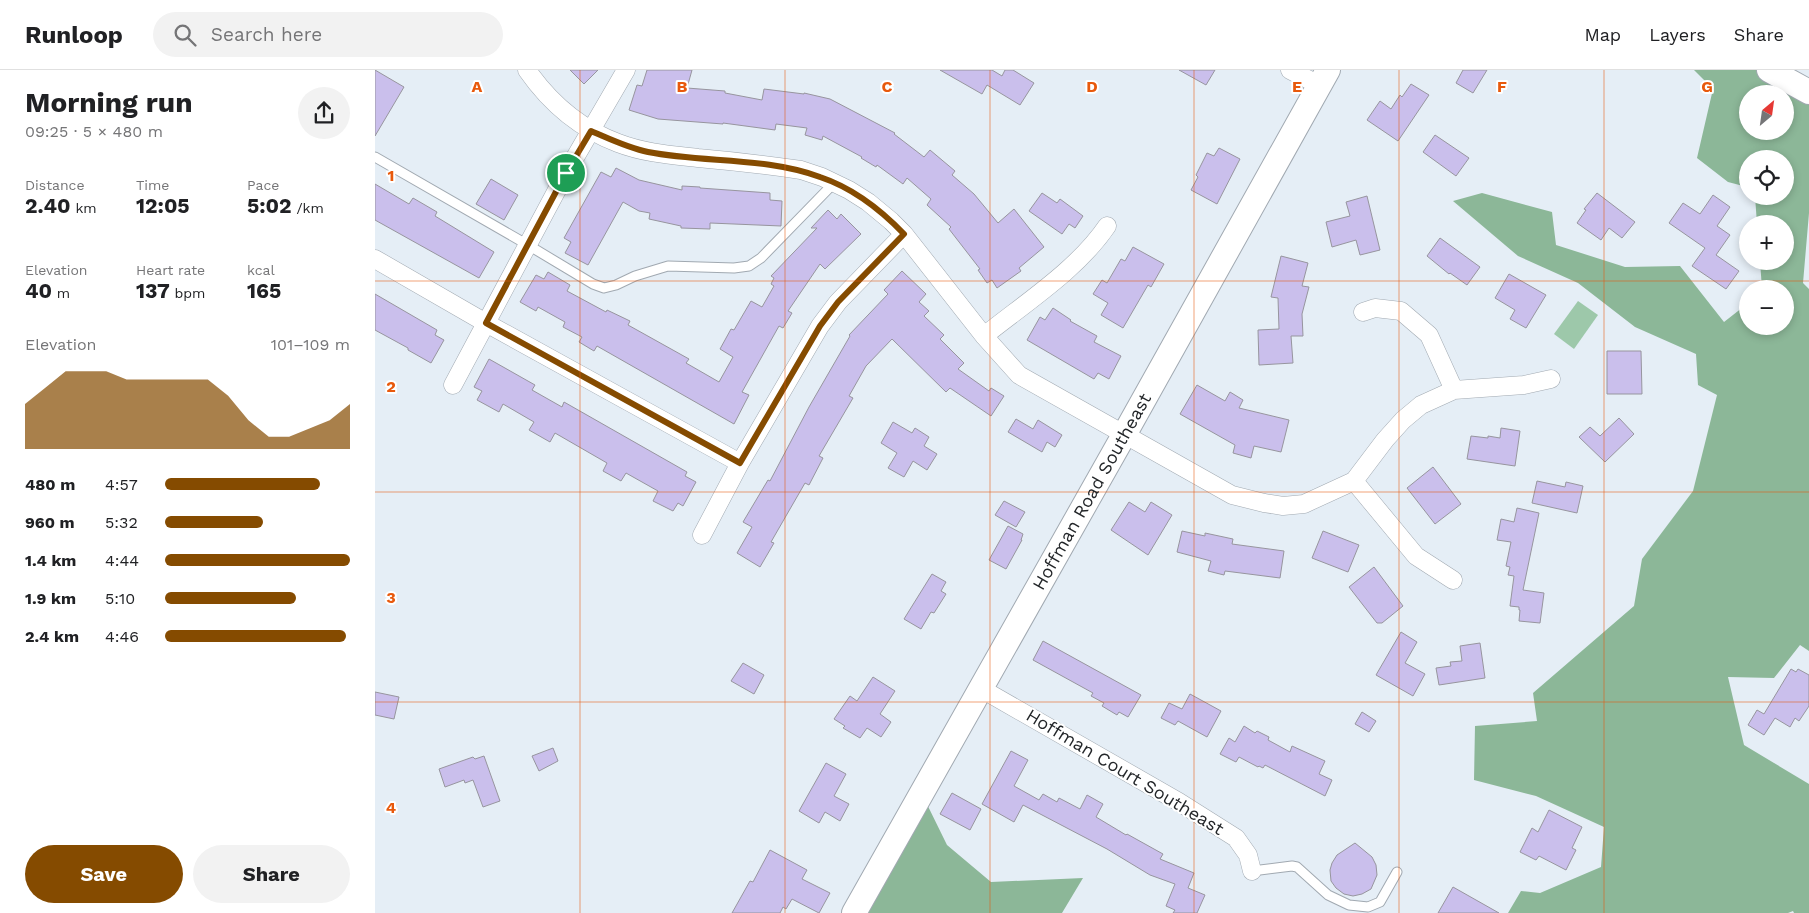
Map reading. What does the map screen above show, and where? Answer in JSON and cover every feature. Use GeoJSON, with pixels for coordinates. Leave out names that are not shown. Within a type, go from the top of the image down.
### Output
{"type":"FeatureCollection","features":[{"type":"Feature","properties":{"kind":"street"},"geometry":{"type":"LineString","coordinates":[[527,70],[549,98],[572,118],[591,131],[618,143],[647,152],[801,170],[849,190],[868,202],[904,234],[984,336],[1019,375],[1232,494],[1283,506],[1304,504],[1354,481],[1385,440],[1403,420],[1421,405],[1454,390],[1524,386],[1551,379]]}},
{"type":"Feature","properties":{"kind":"street"},"geometry":{"type":"LineString","coordinates":[[453,384],[566,173],[627,70]]}},
{"type":"Feature","properties":{"kind":"street"},"geometry":{"type":"LineString","coordinates":[[1290,70],[1324,78]]}},
{"type":"Feature","properties":{"kind":"street"},"geometry":{"type":"LineString","coordinates":[[1769,70],[1809,92]]}},
{"type":"Feature","properties":{"kind":"street","name":"Hoffman Road Southeast"},"geometry":{"type":"LineString","coordinates":[[854,913],[1324,78]]}},
{"type":"Feature","properties":{"kind":"street"},"geometry":{"type":"LineString","coordinates":[[984,336],[1069,268],[1095,244],[1107,226]]}},
{"type":"Feature","properties":{"kind":"street"},"geometry":{"type":"LineString","coordinates":[[702,535],[740,463],[820,326],[838,302],[904,234]]}},
{"type":"Feature","properties":{"kind":"street"},"geometry":{"type":"LineString","coordinates":[[375,259],[486,323],[740,463]]}},
{"type":"Feature","properties":{"kind":"street"},"geometry":{"type":"LineString","coordinates":[[1363,312],[1375,308],[1401,311],[1429,335],[1454,390]]}},
{"type":"Feature","properties":{"kind":"street"},"geometry":{"type":"LineString","coordinates":[[1354,481],[1416,556],[1453,580]]}},
{"type":"Feature","properties":{"kind":"street","name":"Hoffman Court Southeast"},"geometry":{"type":"LineString","coordinates":[[981,688],[1179,802],[1236,838],[1248,855],[1252,871]]}},
{"type":"Feature","properties":{"kind":"lane"},"geometry":{"type":"LineString","coordinates":[[375,158],[593,284],[604,288],[668,266],[735,268],[749,266],[761,258],[834,183]]}},
{"type":"Feature","properties":{"kind":"lane"},"geometry":{"type":"LineString","coordinates":[[1252,871],[1297,867],[1328,895],[1349,905],[1368,908],[1380,902],[1397,872]]}},
{"type":"Feature","properties":{"kind":"green space"},"geometry":{"type":"Polygon","coordinates":[[[1694,70],[1769,70],[1809,92],[1809,213],[1803,283],[1809,289],[1809,651],[1800,645],[1774,678],[1728,677],[1744,745],[1809,784],[1809,913],[1794,913],[1793,911],[1788,913],[1508,913],[1521,891],[1540,893],[1601,867],[1604,827],[1536,796],[1474,780],[1475,726],[1537,721],[1533,693],[1634,606],[1642,559],[1693,491],[1717,395],[1698,385],[1696,354],[1635,327],[1578,283],[1518,256],[1453,201],[1482,193],[1552,212],[1556,245],[1625,267],[1680,266],[1724,322],[1739,310],[1739,335],[1794,335],[1794,280],[1761,280],[1761,270],[1794,270],[1794,215],[1756,215],[1756,205],[1794,205],[1794,150],[1739,150],[1739,185],[1728,182],[1697,158],[1713,89],[1694,70]]]}},
{"type":"Feature","properties":{"kind":"green space"},"geometry":{"type":"Polygon","coordinates":[[[1578,301],[1598,315],[1574,349],[1554,334],[1578,301]]]}},
{"type":"Feature","properties":{"kind":"green space"},"geometry":{"type":"Polygon","coordinates":[[[921,792],[947,845],[991,882],[1083,878],[1062,913],[854,913],[921,792]]]}},
{"type":"Feature","properties":{"kind":"building"},"geometry":{"type":"Polygon","coordinates":[[[375,70],[404,87],[375,136],[375,70]]]}},
{"type":"Feature","properties":{"kind":"building"},"geometry":{"type":"Polygon","coordinates":[[[570,70],[598,70],[584,84],[570,70]]]}},
{"type":"Feature","properties":{"kind":"building"},"geometry":{"type":"Polygon","coordinates":[[[647,70],[692,70],[687,88],[725,91],[725,93],[762,100],[764,89],[804,93],[830,99],[895,133],[924,157],[930,150],[955,171],[952,175],[974,194],[998,223],[1014,209],[1044,247],[1019,268],[1021,271],[997,288],[992,280],[987,283],[978,270],[980,269],[949,229],[951,227],[927,205],[931,199],[907,178],[903,184],[877,165],[876,167],[862,157],[823,136],[822,140],[805,135],[807,128],[776,124],[775,130],[723,123],[658,119],[629,110],[637,85],[642,86],[647,70]]]}},
{"type":"Feature","properties":{"kind":"building"},"geometry":{"type":"Polygon","coordinates":[[[940,70],[992,70],[1002,76],[1005,70],[1013,70],[1034,83],[1020,105],[987,85],[982,94],[940,70]]]}},
{"type":"Feature","properties":{"kind":"building"},"geometry":{"type":"Polygon","coordinates":[[[1179,70],[1215,70],[1206,85],[1179,70]]]}},
{"type":"Feature","properties":{"kind":"building"},"geometry":{"type":"Polygon","coordinates":[[[1463,70],[1487,70],[1473,93],[1456,83],[1463,70]]]}},
{"type":"Feature","properties":{"kind":"building"},"geometry":{"type":"Polygon","coordinates":[[[1411,84],[1429,95],[1398,141],[1367,120],[1380,101],[1391,109],[1400,95],[1402,97],[1411,84]]]}},
{"type":"Feature","properties":{"kind":"building"},"geometry":{"type":"Polygon","coordinates":[[[1435,135],[1469,158],[1456,176],[1423,152],[1435,135]]]}},
{"type":"Feature","properties":{"kind":"building"},"geometry":{"type":"Polygon","coordinates":[[[1219,148],[1240,159],[1217,204],[1191,190],[1207,153],[1214,156],[1219,148]]]}},
{"type":"Feature","properties":{"kind":"building"},"geometry":{"type":"Polygon","coordinates":[[[616,168],[639,180],[682,190],[682,186],[770,193],[770,200],[782,201],[781,226],[710,223],[710,229],[681,228],[681,226],[649,219],[650,213],[639,211],[623,202],[588,265],[565,253],[571,242],[564,238],[601,172],[611,177],[616,168]]]}},
{"type":"Feature","properties":{"kind":"building"},"geometry":{"type":"Polygon","coordinates":[[[491,179],[518,195],[504,220],[476,204],[491,179]]]}},
{"type":"Feature","properties":{"kind":"building"},"geometry":{"type":"Polygon","coordinates":[[[375,184],[409,204],[413,198],[437,212],[435,216],[494,252],[479,278],[375,220],[375,184]]]}},
{"type":"Feature","properties":{"kind":"building"},"geometry":{"type":"Polygon","coordinates":[[[1042,193],[1057,203],[1060,199],[1083,216],[1075,228],[1069,224],[1062,234],[1029,211],[1042,193]]]}},
{"type":"Feature","properties":{"kind":"building"},"geometry":{"type":"Polygon","coordinates":[[[1597,193],[1635,222],[1622,238],[1609,228],[1601,240],[1577,223],[1586,210],[1584,209],[1597,193]]]}},
{"type":"Feature","properties":{"kind":"building"},"geometry":{"type":"Polygon","coordinates":[[[1713,195],[1730,207],[1717,226],[1730,235],[1716,255],[1739,271],[1726,289],[1692,266],[1705,248],[1669,223],[1683,203],[1700,214],[1713,195]]]}},
{"type":"Feature","properties":{"kind":"building"},"geometry":{"type":"Polygon","coordinates":[[[1367,196],[1380,250],[1360,255],[1356,240],[1332,247],[1326,222],[1350,216],[1346,202],[1367,196]]]}},
{"type":"Feature","properties":{"kind":"building"},"geometry":{"type":"Polygon","coordinates":[[[828,210],[837,219],[841,214],[861,234],[825,269],[820,264],[788,311],[792,313],[783,328],[779,326],[742,392],[749,395],[734,424],[597,346],[594,351],[579,342],[582,337],[563,327],[565,322],[538,307],[536,311],[520,302],[536,275],[544,279],[548,272],[570,285],[567,291],[606,312],[607,310],[630,321],[628,325],[689,359],[686,363],[719,382],[733,357],[720,349],[731,329],[734,330],[751,301],[762,307],[774,286],[771,284],[774,278],[771,276],[817,228],[811,228],[828,210]]]}},
{"type":"Feature","properties":{"kind":"building"},"geometry":{"type":"Polygon","coordinates":[[[1440,238],[1480,267],[1467,285],[1449,274],[1427,256],[1440,238]]]}},
{"type":"Feature","properties":{"kind":"building"},"geometry":{"type":"Polygon","coordinates":[[[1133,247],[1164,264],[1151,287],[1148,285],[1123,328],[1101,315],[1108,303],[1093,294],[1102,280],[1107,283],[1121,259],[1125,261],[1133,247]]]}},
{"type":"Feature","properties":{"kind":"building"},"geometry":{"type":"Polygon","coordinates":[[[1281,256],[1308,263],[1302,286],[1309,287],[1302,314],[1303,336],[1291,336],[1293,363],[1259,365],[1258,330],[1279,329],[1278,298],[1271,297],[1281,256]]]}},
{"type":"Feature","properties":{"kind":"building"},"geometry":{"type":"Polygon","coordinates":[[[902,271],[926,294],[919,302],[929,311],[924,316],[944,335],[940,339],[964,363],[958,369],[989,391],[991,388],[1004,396],[991,416],[950,388],[946,392],[892,339],[866,366],[849,396],[853,398],[819,456],[823,458],[809,485],[805,483],[771,542],[774,543],[760,567],[737,553],[752,527],[743,522],[768,480],[770,481],[849,335],[888,294],[884,290],[902,271]]]}},
{"type":"Feature","properties":{"kind":"building"},"geometry":{"type":"Polygon","coordinates":[[[1509,274],[1546,295],[1526,328],[1510,319],[1515,310],[1495,298],[1509,274]]]}},
{"type":"Feature","properties":{"kind":"building"},"geometry":{"type":"Polygon","coordinates":[[[375,294],[437,330],[435,335],[444,340],[431,363],[375,330],[375,294]]]}},
{"type":"Feature","properties":{"kind":"building"},"geometry":{"type":"Polygon","coordinates":[[[1053,308],[1070,321],[1097,336],[1094,342],[1121,356],[1109,379],[1098,373],[1094,379],[1027,340],[1040,317],[1045,320],[1053,308]]]}},
{"type":"Feature","properties":{"kind":"building"},"geometry":{"type":"Polygon","coordinates":[[[1607,351],[1641,351],[1642,394],[1607,394],[1607,351]]]}},
{"type":"Feature","properties":{"kind":"building"},"geometry":{"type":"Polygon","coordinates":[[[489,359],[535,385],[532,390],[562,407],[564,402],[687,472],[685,476],[696,482],[683,506],[678,503],[673,511],[653,501],[658,491],[626,473],[621,481],[603,471],[607,463],[555,433],[550,442],[529,430],[534,422],[503,404],[499,412],[477,400],[482,391],[474,387],[489,359]]]}},
{"type":"Feature","properties":{"kind":"building"},"geometry":{"type":"Polygon","coordinates":[[[1197,385],[1225,401],[1230,392],[1243,400],[1239,408],[1289,420],[1281,452],[1254,446],[1251,458],[1233,453],[1235,445],[1180,414],[1197,385]]]}},
{"type":"Feature","properties":{"kind":"building"},"geometry":{"type":"Polygon","coordinates":[[[1619,418],[1634,434],[1605,462],[1579,437],[1590,427],[1600,436],[1619,418]]]}},
{"type":"Feature","properties":{"kind":"building"},"geometry":{"type":"Polygon","coordinates":[[[1016,419],[1033,429],[1038,420],[1062,435],[1055,447],[1047,442],[1042,452],[1008,432],[1016,419]]]}},
{"type":"Feature","properties":{"kind":"building"},"geometry":{"type":"Polygon","coordinates":[[[893,422],[912,433],[915,428],[929,437],[924,446],[937,454],[927,470],[913,461],[904,477],[888,468],[897,453],[881,443],[893,422]]]}},
{"type":"Feature","properties":{"kind":"building"},"geometry":{"type":"Polygon","coordinates":[[[1501,428],[1520,431],[1515,466],[1467,459],[1471,436],[1500,438],[1501,428]]]}},
{"type":"Feature","properties":{"kind":"building"},"geometry":{"type":"Polygon","coordinates":[[[1433,467],[1461,504],[1435,524],[1407,488],[1433,467]]]}},
{"type":"Feature","properties":{"kind":"building"},"geometry":{"type":"Polygon","coordinates":[[[1537,481],[1565,487],[1566,482],[1583,486],[1577,513],[1532,503],[1537,481]]]}},
{"type":"Feature","properties":{"kind":"building"},"geometry":{"type":"Polygon","coordinates":[[[1004,501],[1025,512],[1016,527],[995,515],[1004,501]]]}},
{"type":"Feature","properties":{"kind":"building"},"geometry":{"type":"Polygon","coordinates":[[[1129,502],[1145,512],[1151,502],[1172,515],[1148,555],[1111,530],[1129,502]]]}},
{"type":"Feature","properties":{"kind":"building"},"geometry":{"type":"Polygon","coordinates":[[[1517,508],[1539,513],[1523,590],[1544,593],[1540,623],[1519,621],[1519,607],[1510,606],[1514,576],[1508,575],[1510,567],[1506,566],[1511,542],[1497,540],[1501,519],[1514,522],[1517,508]]]}},
{"type":"Feature","properties":{"kind":"building"},"geometry":{"type":"Polygon","coordinates":[[[1008,526],[1023,534],[1022,540],[1006,569],[989,560],[1008,526]]]}},
{"type":"Feature","properties":{"kind":"building"},"geometry":{"type":"Polygon","coordinates":[[[1182,531],[1205,536],[1205,533],[1233,539],[1232,544],[1284,551],[1280,578],[1225,571],[1224,575],[1208,571],[1211,561],[1177,552],[1182,531]]]}},
{"type":"Feature","properties":{"kind":"building"},"geometry":{"type":"Polygon","coordinates":[[[1323,531],[1359,545],[1348,572],[1312,558],[1323,531]]]}},
{"type":"Feature","properties":{"kind":"building"},"geometry":{"type":"Polygon","coordinates":[[[1374,567],[1403,606],[1382,623],[1377,623],[1349,587],[1374,567]]]}},
{"type":"Feature","properties":{"kind":"building"},"geometry":{"type":"Polygon","coordinates":[[[932,574],[946,582],[941,591],[946,594],[934,613],[931,612],[921,629],[904,619],[932,574]]]}},
{"type":"Feature","properties":{"kind":"building"},"geometry":{"type":"Polygon","coordinates":[[[1401,632],[1417,642],[1405,663],[1425,674],[1413,696],[1376,675],[1401,632]]]}},
{"type":"Feature","properties":{"kind":"building"},"geometry":{"type":"Polygon","coordinates":[[[1043,641],[1141,695],[1128,717],[1119,712],[1117,715],[1102,706],[1104,703],[1091,696],[1093,693],[1033,660],[1043,641]]]}},
{"type":"Feature","properties":{"kind":"building"},"geometry":{"type":"Polygon","coordinates":[[[1480,643],[1485,678],[1439,685],[1436,668],[1451,666],[1450,662],[1462,661],[1460,646],[1480,643]]]}},
{"type":"Feature","properties":{"kind":"building"},"geometry":{"type":"Polygon","coordinates":[[[743,663],[764,675],[754,694],[731,681],[743,663]]]}},
{"type":"Feature","properties":{"kind":"building"},"geometry":{"type":"Polygon","coordinates":[[[1791,669],[1796,672],[1798,669],[1809,675],[1809,706],[1799,721],[1795,718],[1790,727],[1775,718],[1764,735],[1748,725],[1757,710],[1764,714],[1791,669]]]}},
{"type":"Feature","properties":{"kind":"building"},"geometry":{"type":"Polygon","coordinates":[[[873,677],[895,691],[880,714],[891,722],[881,737],[867,728],[860,738],[843,728],[845,726],[834,719],[850,696],[857,701],[873,677]]]}},
{"type":"Feature","properties":{"kind":"building"},"geometry":{"type":"Polygon","coordinates":[[[375,692],[399,697],[394,719],[375,715],[375,692]]]}},
{"type":"Feature","properties":{"kind":"building"},"geometry":{"type":"Polygon","coordinates":[[[1190,694],[1221,711],[1207,737],[1178,721],[1175,725],[1161,718],[1169,703],[1182,709],[1190,694]]]}},
{"type":"Feature","properties":{"kind":"building"},"geometry":{"type":"Polygon","coordinates":[[[1362,712],[1376,721],[1369,732],[1355,724],[1362,712]]]}},
{"type":"Feature","properties":{"kind":"building"},"geometry":{"type":"Polygon","coordinates":[[[1244,726],[1255,733],[1257,731],[1269,737],[1268,740],[1290,752],[1292,746],[1325,761],[1319,774],[1332,780],[1325,796],[1265,765],[1263,768],[1258,767],[1239,757],[1236,762],[1220,754],[1229,738],[1235,742],[1244,726]]]}},
{"type":"Feature","properties":{"kind":"building"},"geometry":{"type":"Polygon","coordinates":[[[553,748],[558,761],[539,771],[532,756],[553,748]]]}},
{"type":"Feature","properties":{"kind":"building"},"geometry":{"type":"Polygon","coordinates":[[[1011,751],[1028,760],[1014,786],[1039,800],[1043,794],[1057,802],[1059,798],[1080,809],[1087,795],[1103,804],[1096,817],[1163,854],[1160,859],[1194,873],[1188,888],[1205,895],[1197,913],[1173,913],[1175,910],[1166,906],[1175,884],[1150,875],[1107,849],[1023,805],[1014,822],[982,804],[1011,751]]]}},
{"type":"Feature","properties":{"kind":"building"},"geometry":{"type":"Polygon","coordinates":[[[484,756],[500,801],[483,807],[473,780],[465,783],[464,780],[445,787],[439,769],[473,757],[475,759],[484,756]]]}},
{"type":"Feature","properties":{"kind":"building"},"geometry":{"type":"Polygon","coordinates":[[[826,763],[846,774],[834,796],[849,804],[840,821],[825,812],[819,823],[799,811],[826,763]]]}},
{"type":"Feature","properties":{"kind":"building"},"geometry":{"type":"Polygon","coordinates":[[[952,793],[981,809],[970,830],[940,814],[952,793]]]}},
{"type":"Feature","properties":{"kind":"building"},"geometry":{"type":"Polygon","coordinates":[[[1549,810],[1582,827],[1572,848],[1576,850],[1566,870],[1539,856],[1536,860],[1520,852],[1532,828],[1538,832],[1549,810]]]}},
{"type":"Feature","properties":{"kind":"building"},"geometry":{"type":"Polygon","coordinates":[[[1355,843],[1372,857],[1376,865],[1377,875],[1371,889],[1353,896],[1344,894],[1336,888],[1331,881],[1330,870],[1337,855],[1355,843]]]}},
{"type":"Feature","properties":{"kind":"building"},"geometry":{"type":"Polygon","coordinates":[[[770,850],[807,870],[802,879],[830,893],[819,913],[792,899],[786,909],[783,907],[780,913],[732,913],[750,881],[753,882],[770,850]]]}},
{"type":"Feature","properties":{"kind":"building"},"geometry":{"type":"Polygon","coordinates":[[[1453,887],[1499,913],[1438,913],[1453,887]]]}},
{"type":"Feature","properties":{"kind":"route"},"geometry":{"type":"LineString","coordinates":[[591,131],[618,143],[647,152],[801,170],[822,177],[849,190],[868,202],[904,234],[889,247],[838,302],[820,326],[740,463],[486,323],[566,173],[591,131]]}}]}
